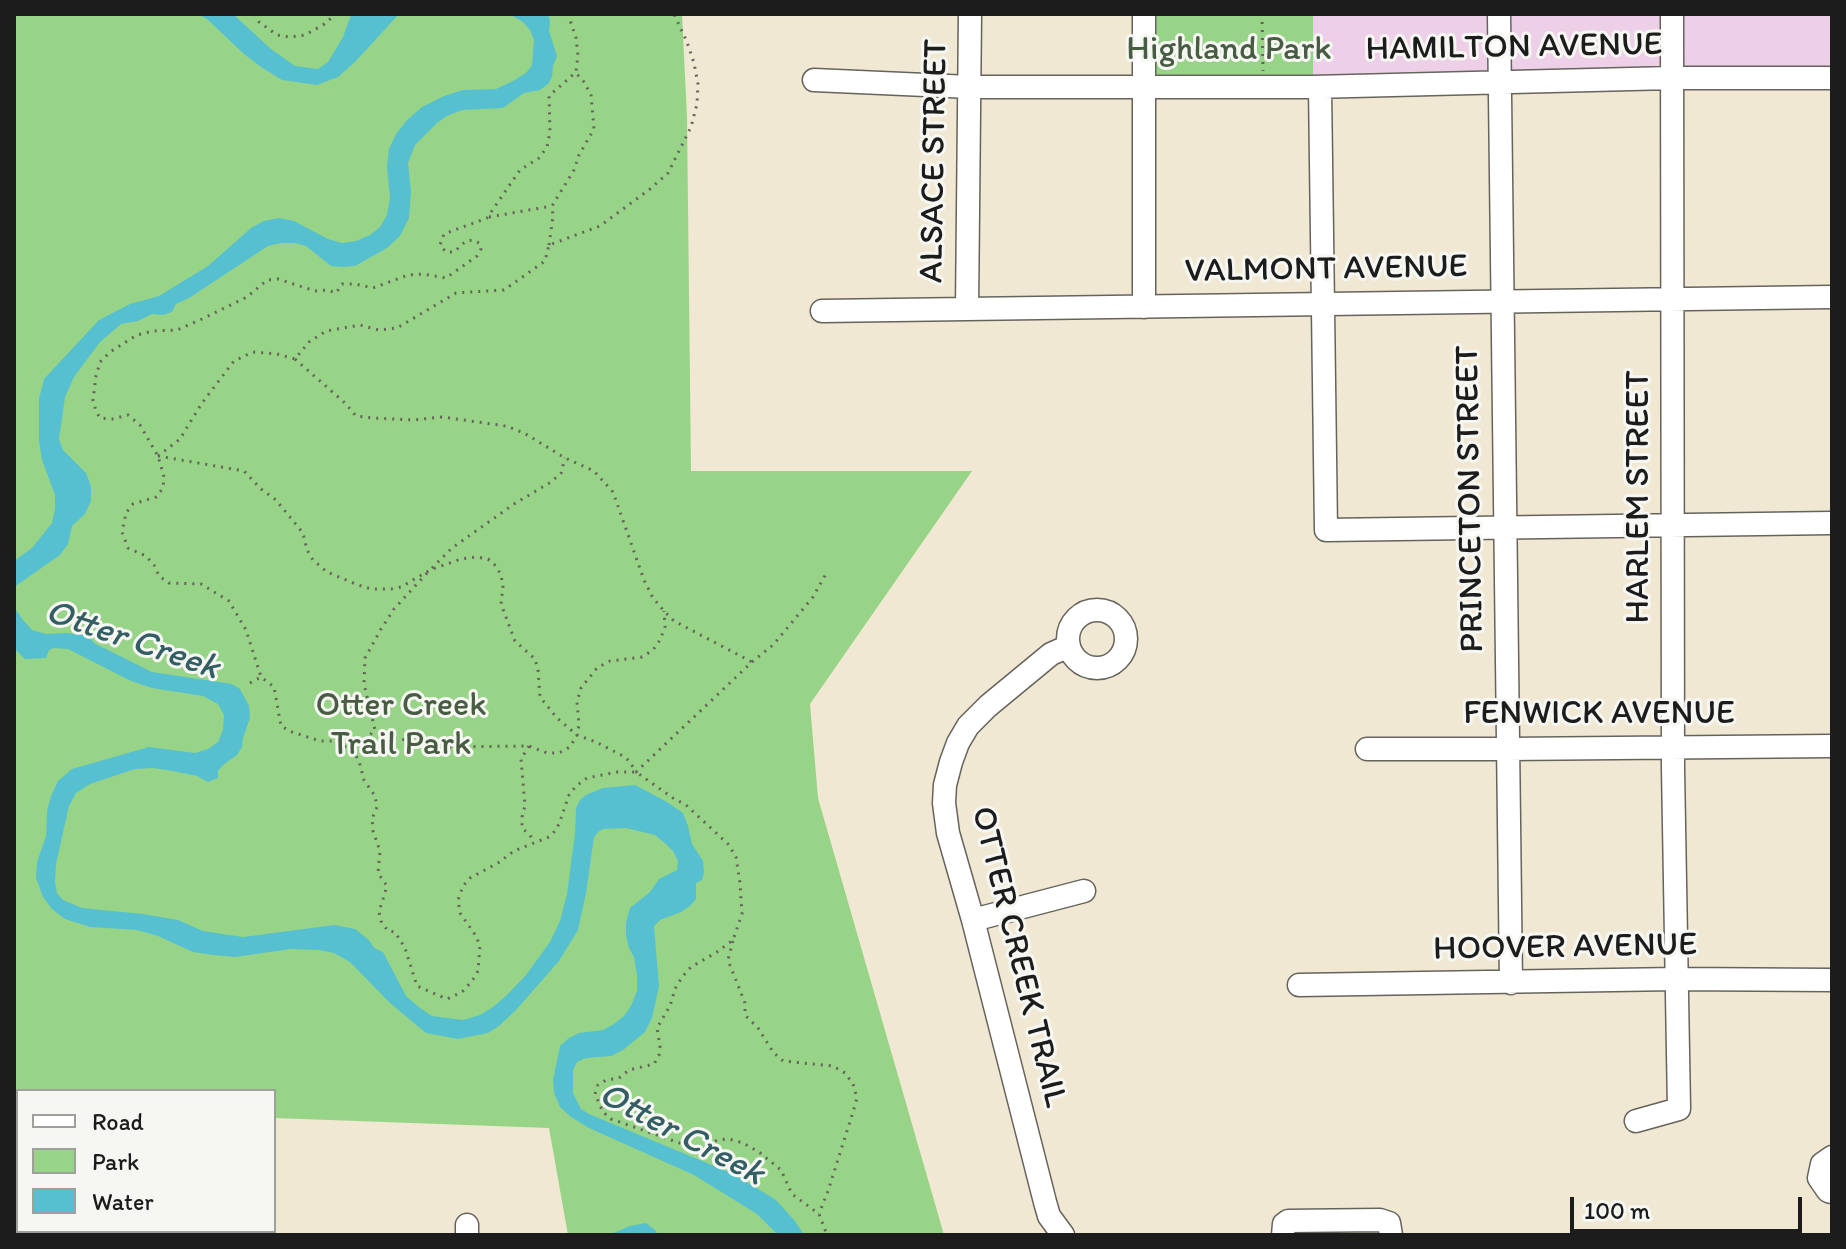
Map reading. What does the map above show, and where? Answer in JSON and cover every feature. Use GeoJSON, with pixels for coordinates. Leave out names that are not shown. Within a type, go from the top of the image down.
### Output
{"type":"FeatureCollection","features":[{"type":"Feature","properties":{"kind":"street","name":"ALSACE STREET"},"geometry":{"type":"LineString","coordinates":[[967,309],[970,14]]}},
{"type":"Feature","properties":{"kind":"street"},"geometry":{"type":"LineString","coordinates":[[1144,14],[1144,307]]}},
{"type":"Feature","properties":{"kind":"street","name":"PRINCETON STREET"},"geometry":{"type":"LineString","coordinates":[[1499,14],[1511,983]]}},
{"type":"Feature","properties":{"kind":"street","name":"HARLEM STREET"},"geometry":{"type":"LineString","coordinates":[[1636,1121],[1679,1109],[1674,748],[1672,14]]}},
{"type":"Feature","properties":{"kind":"street","name":"HAMILTON AVENUE"},"geometry":{"type":"LineString","coordinates":[[814,80],[970,87],[1320,87],[1671,78],[1832,78]]}},
{"type":"Feature","properties":{"kind":"street"},"geometry":{"type":"LineString","coordinates":[[1320,87],[1326,530],[1832,523]]}},
{"type":"Feature","properties":{"kind":"street","name":"VALMONT AVENUE"},"geometry":{"type":"LineString","coordinates":[[822,311],[1832,297]]}},
{"type":"Feature","properties":{"kind":"street","name":"OTTER CREEK TRAIL"},"geometry":{"type":"LineString","coordinates":[[1063,1235],[1049,1216],[1045,1202],[945,819],[945,785],[951,762],[968,726],[1051,654],[1069,646]]}},
{"type":"Feature","properties":{"kind":"street","name":"FENWICK AVENUE"},"geometry":{"type":"LineString","coordinates":[[1367,749],[1832,746]]}},
{"type":"Feature","properties":{"kind":"street"},"geometry":{"type":"LineString","coordinates":[[973,920],[1084,891]]}},
{"type":"Feature","properties":{"kind":"street","name":"HOOVER AVENUE"},"geometry":{"type":"LineString","coordinates":[[1299,985],[1676,979],[1832,980]]}},
{"type":"Feature","properties":{"kind":"street"},"geometry":{"type":"LineString","coordinates":[[1832,1157],[1822,1164],[1819,1178],[1832,1192]]}},
{"type":"Feature","properties":{"kind":"street"},"geometry":{"type":"LineString","coordinates":[[1283,1235],[1284,1224],[1288,1221],[1343,1228],[1385,1220],[1390,1225],[1391,1235]]}},
{"type":"Feature","properties":{"kind":"path"},"geometry":{"type":"LineString","coordinates":[[255,14],[259,22],[277,35],[289,37],[305,35],[336,14]]}},
{"type":"Feature","properties":{"kind":"path"},"geometry":{"type":"LineString","coordinates":[[487,218],[520,170],[539,158],[547,147],[550,132],[549,96],[576,72],[577,46],[568,14]]}},
{"type":"Feature","properties":{"kind":"path"},"geometry":{"type":"LineString","coordinates":[[549,245],[600,226],[650,189],[668,173],[675,161],[691,127],[698,84],[687,42],[674,14]]}},
{"type":"Feature","properties":{"kind":"path"},"geometry":{"type":"LineString","coordinates":[[1262,14],[1263,71]]}},
{"type":"Feature","properties":{"kind":"path"},"geometry":{"type":"LineString","coordinates":[[295,359],[309,342],[326,331],[360,325],[379,330],[397,328],[456,293],[504,290],[545,261],[552,206],[594,129],[591,95],[576,72]]}},
{"type":"Feature","properties":{"kind":"path"},"geometry":{"type":"LineString","coordinates":[[552,206],[487,218],[444,234],[440,245],[446,252],[454,252],[466,241],[473,240],[479,243],[481,249],[477,256],[446,278],[408,275],[373,288],[342,284],[336,293],[315,291],[278,279],[267,280],[247,297],[177,330],[137,335],[110,352],[100,362],[96,376],[93,400],[100,418],[128,415],[140,425],[158,456],[164,477],[163,488],[156,497],[133,504],[126,513],[122,532],[128,548],[146,556],[159,576],[169,583],[201,584],[229,601],[246,630],[261,677],[274,687],[281,726],[320,741],[334,741],[353,751],[359,761],[377,807],[372,819],[380,851],[378,873],[387,886],[379,912],[381,921],[388,931],[395,932],[405,948],[417,986],[447,999],[462,992],[478,971],[480,946],[460,913],[458,900],[470,878],[514,851],[549,837],[559,824],[569,795],[587,778],[636,772],[773,645],[813,597],[827,572]]}},
{"type":"Feature","properties":{"kind":"path"},"geometry":{"type":"LineString","coordinates":[[158,456],[180,439],[202,403],[234,361],[253,352],[295,359],[356,416],[413,420],[442,417],[506,426],[594,471],[613,492],[653,598],[674,621],[752,662]]}},
{"type":"Feature","properties":{"kind":"path"},"geometry":{"type":"LineString","coordinates":[[158,456],[244,471],[276,500],[303,533],[313,560],[342,580],[371,589],[391,589],[461,559],[488,559],[496,566],[503,586],[501,604],[515,641],[535,659],[540,697],[557,718],[577,735],[625,757],[636,772],[686,805],[728,844],[736,857],[742,914],[728,960],[745,1003],[745,1015],[783,1061],[833,1066],[845,1073],[853,1084],[857,1098],[819,1214]]}},
{"type":"Feature","properties":{"kind":"path"},"geometry":{"type":"LineString","coordinates":[[375,730],[364,684],[365,658],[394,609],[452,548],[551,482],[561,473],[565,458]]}},
{"type":"Feature","properties":{"kind":"path"},"geometry":{"type":"LineString","coordinates":[[375,730],[395,738],[443,747],[529,746],[547,753],[559,753],[570,747],[577,735],[577,702],[588,678],[597,668],[610,661],[642,657],[653,650],[665,627],[664,611]]}},
{"type":"Feature","properties":{"kind":"path"},"geometry":{"type":"LineString","coordinates":[[250,683],[261,677]]}},
{"type":"Feature","properties":{"kind":"path"},"geometry":{"type":"LineString","coordinates":[[353,751],[375,730]]}},
{"type":"Feature","properties":{"kind":"path"},"geometry":{"type":"LineString","coordinates":[[529,746],[521,759],[525,806],[522,828],[534,842]]}},
{"type":"Feature","properties":{"kind":"path"},"geometry":{"type":"LineString","coordinates":[[733,940],[691,967],[682,977],[657,1028],[660,1046],[654,1064],[606,1080],[598,1085],[595,1094],[603,1112],[611,1119],[694,1148],[704,1149],[717,1140],[743,1143],[781,1170],[792,1194],[819,1214],[827,1235]]}},
{"type":"Feature","properties":{"kind":"shaded area"},"geometry":{"type":"Polygon","coordinates":[[[1313,14],[1832,14],[1832,78],[1313,87],[1313,14]]]}},
{"type":"Feature","properties":{"kind":"green space","name":"Otter Creek Trail Park"},"geometry":{"type":"Polygon","coordinates":[[[14,14],[682,14],[687,117],[691,471],[972,471],[810,704],[818,798],[944,1235],[568,1235],[549,1128],[276,1118],[276,1089],[16,1089],[14,1109],[14,14]]]}},
{"type":"Feature","properties":{"kind":"green space","name":"Highland Park"},"geometry":{"type":"Polygon","coordinates":[[[1145,14],[1313,14],[1313,87],[1145,87],[1145,14]]]}},
{"type":"Feature","properties":{"kind":"water"},"geometry":{"type":"Polygon","coordinates":[[[198,14],[233,14],[295,66],[318,69],[328,62],[343,37],[351,15],[399,14],[338,77],[317,85],[282,80],[244,54],[198,14]]]}},
{"type":"Feature","properties":{"kind":"water"},"geometry":{"type":"Polygon","coordinates":[[[509,14],[548,14],[549,31],[557,56],[552,77],[540,90],[524,93],[503,108],[462,110],[447,116],[415,145],[408,163],[411,192],[409,218],[400,236],[387,248],[355,266],[342,267],[331,266],[306,246],[281,243],[268,246],[176,304],[172,312],[152,314],[121,324],[100,342],[74,377],[65,397],[59,439],[63,450],[86,473],[91,486],[91,501],[85,514],[72,526],[68,544],[60,555],[17,585],[14,591],[14,561],[32,548],[52,523],[55,509],[55,495],[42,460],[39,441],[39,399],[44,379],[99,320],[130,304],[159,296],[208,266],[251,228],[264,221],[279,218],[294,221],[342,243],[370,235],[380,227],[387,215],[390,198],[389,149],[407,120],[422,107],[444,96],[463,90],[496,89],[526,73],[532,65],[534,40],[530,30],[509,14]]]}},
{"type":"Feature","properties":{"kind":"water"},"geometry":{"type":"Polygon","coordinates":[[[14,607],[32,630],[46,634],[89,636],[94,643],[152,672],[232,684],[240,689],[249,706],[250,718],[242,747],[218,771],[218,778],[208,782],[197,776],[173,771],[135,769],[90,784],[76,793],[69,806],[56,864],[57,893],[63,900],[82,908],[178,920],[203,931],[243,937],[334,925],[355,929],[374,948],[383,952],[406,996],[432,1016],[463,1020],[493,1007],[526,975],[550,942],[560,921],[567,894],[576,808],[586,795],[603,788],[635,785],[683,813],[692,844],[703,861],[704,872],[702,880],[696,883],[696,899],[690,906],[654,926],[659,986],[652,1018],[645,1032],[623,1050],[611,1056],[577,1062],[573,1070],[573,1093],[581,1109],[589,1114],[731,1173],[755,1187],[776,1200],[804,1235],[778,1235],[757,1214],[694,1175],[589,1128],[560,1107],[554,1093],[553,1080],[560,1046],[579,1033],[603,1030],[614,1024],[631,1006],[637,991],[634,957],[626,936],[630,908],[650,892],[659,879],[677,870],[678,861],[673,851],[655,835],[626,828],[598,832],[594,837],[578,930],[559,961],[499,1026],[488,1033],[458,1039],[426,1033],[390,1003],[350,962],[334,953],[291,949],[235,957],[213,955],[193,952],[137,930],[90,927],[65,919],[43,897],[36,878],[37,862],[46,836],[47,811],[58,781],[72,769],[149,747],[195,753],[208,749],[218,742],[224,715],[218,704],[203,696],[152,688],[131,681],[68,649],[54,648],[49,650],[46,658],[25,659],[14,648],[14,607]]]}},
{"type":"Feature","properties":{"kind":"water"},"geometry":{"type":"Polygon","coordinates":[[[646,1223],[658,1235],[609,1235],[630,1226],[646,1223]]]}},
{"type":"Feature","properties":{"kind":"water label","name":"Otter Creek"},"geometry":{"type":"Point","coordinates":[132,641]}},
{"type":"Feature","properties":{"kind":"water label","name":"Otter Creek"},"geometry":{"type":"Point","coordinates":[681,1135]}}]}
